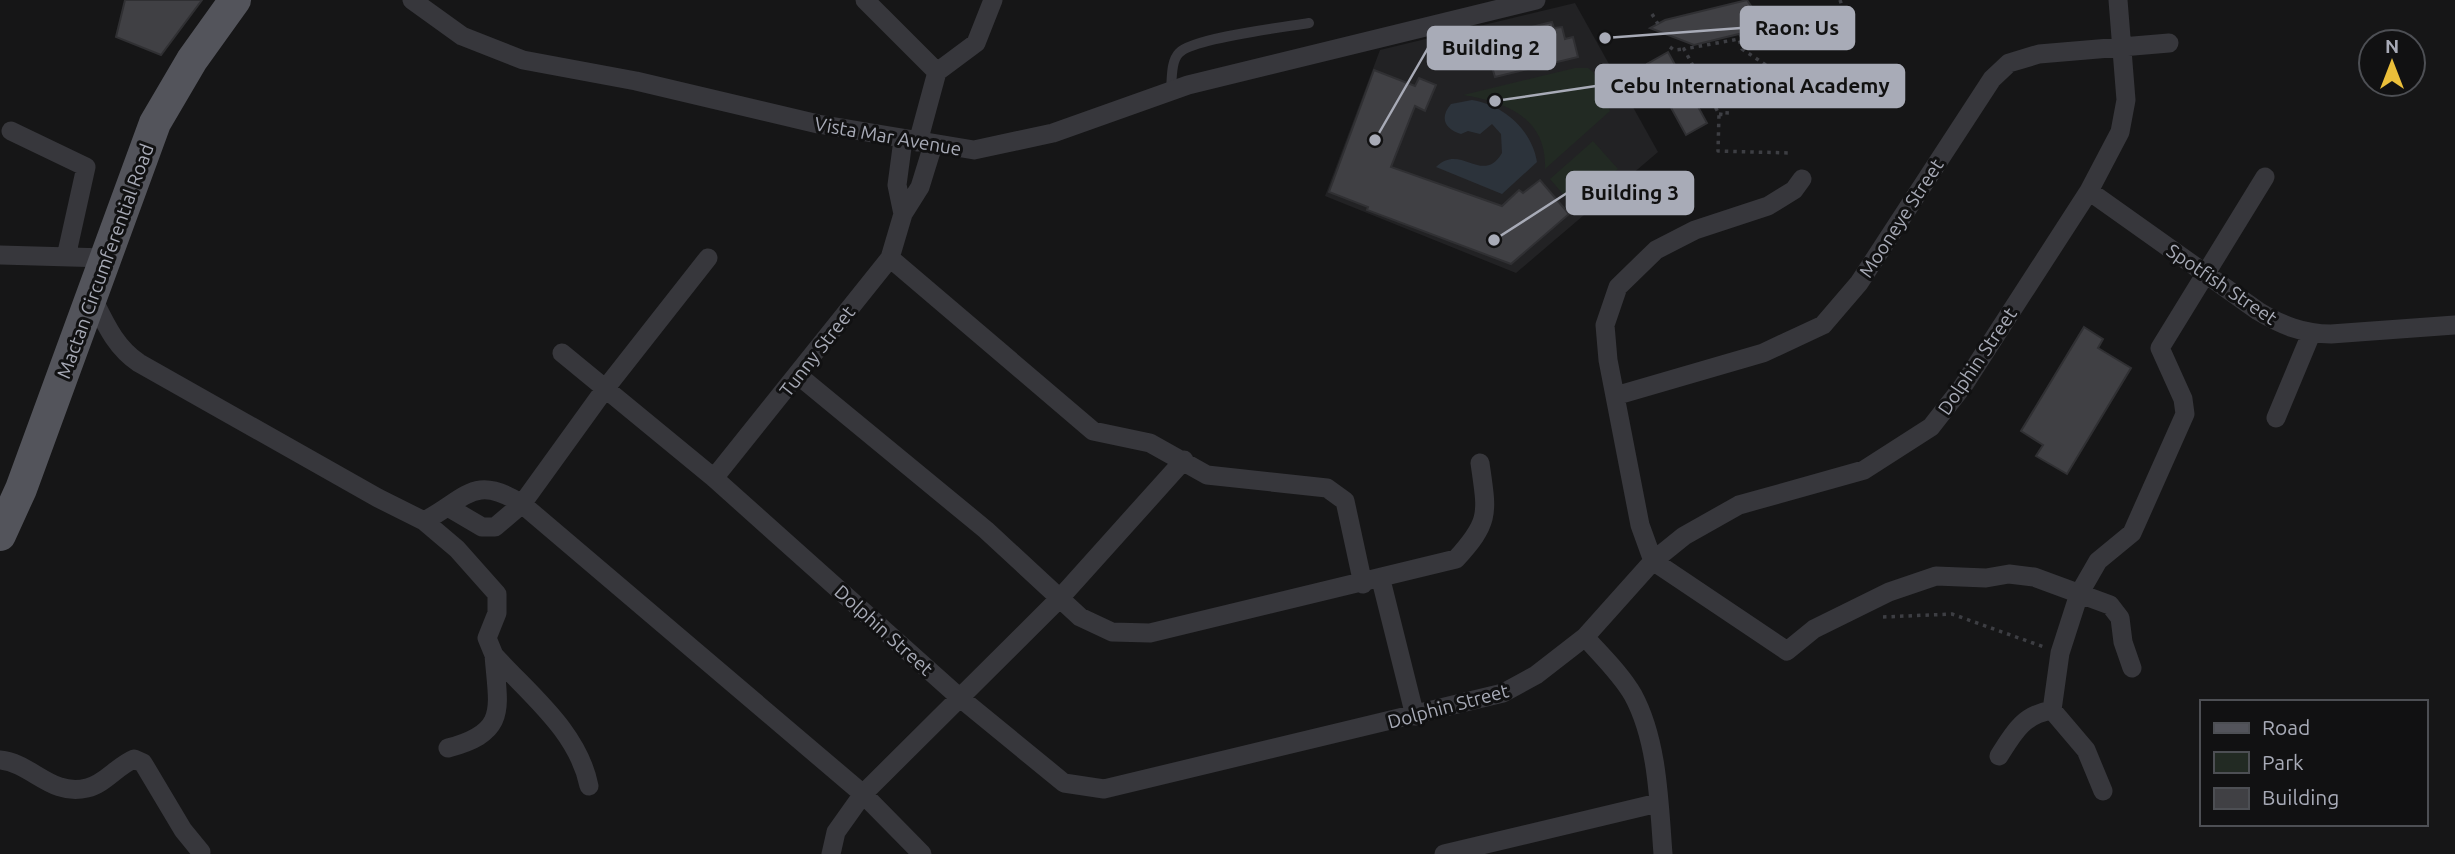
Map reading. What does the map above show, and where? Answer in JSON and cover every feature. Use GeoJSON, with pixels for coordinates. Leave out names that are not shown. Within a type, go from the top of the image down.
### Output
{"type":"FeatureCollection","features":[{"type":"Feature","properties":{"kind":"main road","name":"Mactan Circumferential Road"},"geometry":{"type":"LineString","coordinates":[[0,535],[21,489],[155,123],[192,60],[235,0]]}},
{"type":"Feature","properties":{"kind":"street","name":"Vista Mar Avenue"},"geometry":{"type":"LineString","coordinates":[[412,0],[462,36],[523,60],[636,81],[751,110],[974,150],[1001,146],[1076,125],[1171,90],[1536,0]]}},
{"type":"Feature","properties":{"kind":"street"},"geometry":{"type":"LineString","coordinates":[[865,0],[937,72]]}},
{"type":"Feature","properties":{"kind":"street"},"geometry":{"type":"LineString","coordinates":[[918,142],[937,72],[976,43],[993,0]]}},
{"type":"Feature","properties":{"kind":"street","name":"Dolphin Street"},"geometry":{"type":"LineString","coordinates":[[562,353],[714,478],[960,697],[1064,783],[1104,789],[1485,699],[1520,686],[1585,637],[1653,561],[1669,547],[1721,514],[1761,498],[1864,470],[1931,427],[1963,386],[2089,191],[2124,118],[2123,47],[2118,0]]}},
{"type":"Feature","properties":{"kind":"street","name":"Mooneye Street"},"geometry":{"type":"LineString","coordinates":[[1615,396],[1763,353],[1823,325],[1859,283],[2000,68],[2039,54],[2169,43]]}},
{"type":"Feature","properties":{"kind":"street"},"geometry":{"type":"LineString","coordinates":[[11,131],[86,167],[66,257]]}},
{"type":"Feature","properties":{"kind":"street","name":"Tunny Street"},"geometry":{"type":"LineString","coordinates":[[903,214],[897,185],[918,142]]}},
{"type":"Feature","properties":{"kind":"street","name":"Tunny Street"},"geometry":{"type":"LineString","coordinates":[[714,478],[799,376],[890,258],[903,214],[920,187],[918,142]]}},
{"type":"Feature","properties":{"kind":"street"},"geometry":{"type":"LineString","coordinates":[[2103,791],[2086,750],[2052,710],[2060,653],[2079,594],[2098,561],[2133,533],[2185,414],[2183,399],[2160,348],[2265,177]]}},
{"type":"Feature","properties":{"kind":"street"},"geometry":{"type":"LineString","coordinates":[[1802,179],[1794,190],[1768,205],[1695,230],[1673,241],[1626,276],[1612,298],[1605,325],[1615,396],[1640,525],[1653,561],[1787,651],[1814,629],[1889,592],[1936,576],[2034,577],[2110,605],[2120,618],[2123,642],[2132,668]]}},
{"type":"Feature","properties":{"kind":"street","name":"Spotfish Street"},"geometry":{"type":"LineString","coordinates":[[2089,191],[2272,320],[2311,334],[2455,326]]}},
{"type":"Feature","properties":{"kind":"street"},"geometry":{"type":"LineString","coordinates":[[0,255],[106,258]]}},
{"type":"Feature","properties":{"kind":"street"},"geometry":{"type":"LineString","coordinates":[[448,507],[482,527],[495,527],[522,504],[605,389],[708,258]]}},
{"type":"Feature","properties":{"kind":"street"},"geometry":{"type":"LineString","coordinates":[[890,258],[1093,430],[1150,443],[1207,475],[1328,488],[1345,501],[1415,716]]}},
{"type":"Feature","properties":{"kind":"street"},"geometry":{"type":"LineString","coordinates":[[92,297],[113,339],[125,354],[378,498],[424,521],[457,549],[498,593],[497,613],[487,638],[494,655],[496,718],[488,731],[467,743],[448,748]]}},
{"type":"Feature","properties":{"kind":"street"},"geometry":{"type":"LineString","coordinates":[[2276,418],[2311,334]]}},
{"type":"Feature","properties":{"kind":"street"},"geometry":{"type":"LineString","coordinates":[[799,376],[986,530],[1080,617],[1112,632],[1150,633],[1372,582],[1456,559],[1481,532],[1485,501],[1480,463]]}},
{"type":"Feature","properties":{"kind":"street"},"geometry":{"type":"LineString","coordinates":[[831,854],[836,832],[863,794],[1060,598],[1184,460]]}},
{"type":"Feature","properties":{"kind":"street"},"geometry":{"type":"LineString","coordinates":[[424,521],[482,488],[499,491],[522,504],[863,794],[922,854]]}},
{"type":"Feature","properties":{"kind":"street"},"geometry":{"type":"LineString","coordinates":[[1585,637],[1631,692],[1647,731],[1663,854]]}},
{"type":"Feature","properties":{"kind":"street"},"geometry":{"type":"LineString","coordinates":[[494,655],[569,735],[585,765],[589,786]]}},
{"type":"Feature","properties":{"kind":"street"},"geometry":{"type":"LineString","coordinates":[[1999,756],[2017,728],[2032,714],[2052,710]]}},
{"type":"Feature","properties":{"kind":"street"},"geometry":{"type":"LineString","coordinates":[[0,760],[11,761],[54,786],[86,789],[97,785],[124,763],[134,760],[143,763],[183,830],[201,852]]}},
{"type":"Feature","properties":{"kind":"street"},"geometry":{"type":"LineString","coordinates":[[1444,854],[1658,803]]}},
{"type":"Feature","properties":{"kind":"lane"},"geometry":{"type":"LineString","coordinates":[[1171,90],[1175,60],[1184,48],[1212,40],[1309,23]]}},
{"type":"Feature","properties":{"kind":"path"},"geometry":{"type":"LineString","coordinates":[[1840,0],[1852,37]]}},
{"type":"Feature","properties":{"kind":"path"},"geometry":{"type":"LineString","coordinates":[[1652,14],[1658,24]]}},
{"type":"Feature","properties":{"kind":"path"},"geometry":{"type":"LineString","coordinates":[[1670,47],[1674,50],[1684,49],[1738,39],[1742,48],[1769,67],[1769,101],[1728,100],[1727,115],[1719,114]]}},
{"type":"Feature","properties":{"kind":"path"},"geometry":{"type":"LineString","coordinates":[[1684,49],[1719,114],[1718,150],[1790,153]]}},
{"type":"Feature","properties":{"kind":"path"},"geometry":{"type":"LineString","coordinates":[[1877,617],[1952,614],[2060,653]]}},
{"type":"Feature","properties":{"kind":"shaded area"},"geometry":{"type":"Polygon","coordinates":[[[1575,3],[1658,152],[1516,273],[1325,196],[1380,50],[1575,3]]]}},
{"type":"Feature","properties":{"kind":"shaded area"},"geometry":{"type":"Polygon","coordinates":[[[1472,100],[1495,107],[1515,121],[1534,150],[1537,162],[1502,194],[1436,167],[1454,159],[1487,166],[1502,153],[1501,134],[1492,124],[1480,134],[1468,131],[1461,134],[1448,126],[1445,114],[1451,104],[1472,100]]]}},
{"type":"Feature","properties":{"kind":"green space"},"geometry":{"type":"Polygon","coordinates":[[[1575,68],[1588,68],[1593,72],[1610,111],[1545,169],[1544,151],[1539,136],[1520,115],[1494,102],[1463,95],[1575,68]]]}},
{"type":"Feature","properties":{"kind":"green space"},"geometry":{"type":"Polygon","coordinates":[[[1593,141],[1618,169],[1574,207],[1550,179],[1593,141]]]}},
{"type":"Feature","properties":{"kind":"building"},"geometry":{"type":"Polygon","coordinates":[[[125,0],[202,0],[161,55],[116,37],[125,0]]]}},
{"type":"Feature","properties":{"kind":"building"},"geometry":{"type":"Polygon","coordinates":[[[1747,0],[1760,19],[1765,42],[1746,46],[1739,34],[1694,45],[1650,28],[1665,20],[1747,0]]]}},
{"type":"Feature","properties":{"kind":"building"},"geometry":{"type":"Polygon","coordinates":[[[1552,22],[1554,28],[1562,27],[1565,39],[1573,37],[1578,57],[1495,77],[1490,60],[1483,62],[1477,40],[1552,22]]]}},
{"type":"Feature","properties":{"kind":"building"},"geometry":{"type":"Polygon","coordinates":[[[1668,52],[1707,123],[1686,135],[1647,64],[1668,52]]]}},
{"type":"Feature","properties":{"kind":"building"},"geometry":{"type":"Polygon","coordinates":[[[1374,70],[1415,86],[1419,78],[1436,85],[1425,111],[1415,106],[1391,167],[1502,206],[1519,190],[1523,193],[1540,180],[1569,214],[1511,264],[1367,210],[1368,207],[1329,192],[1374,70]]]}},
{"type":"Feature","properties":{"kind":"building"},"geometry":{"type":"Polygon","coordinates":[[[2084,327],[2103,339],[2098,348],[2131,368],[2067,474],[2036,456],[2043,445],[2021,431],[2084,327]]]}},
{"type":"Feature","properties":{"kind":"place","name":"Raon: Us"},"geometry":{"type":"Point","coordinates":[1605,38]}},
{"type":"Feature","properties":{"kind":"place","name":"Cebu International Academy"},"geometry":{"type":"Point","coordinates":[1495,101]}},
{"type":"Feature","properties":{"kind":"place","name":"Building 2"},"geometry":{"type":"Point","coordinates":[1375,140]}},
{"type":"Feature","properties":{"kind":"place","name":"Building 3"},"geometry":{"type":"Point","coordinates":[1494,240]}}]}
